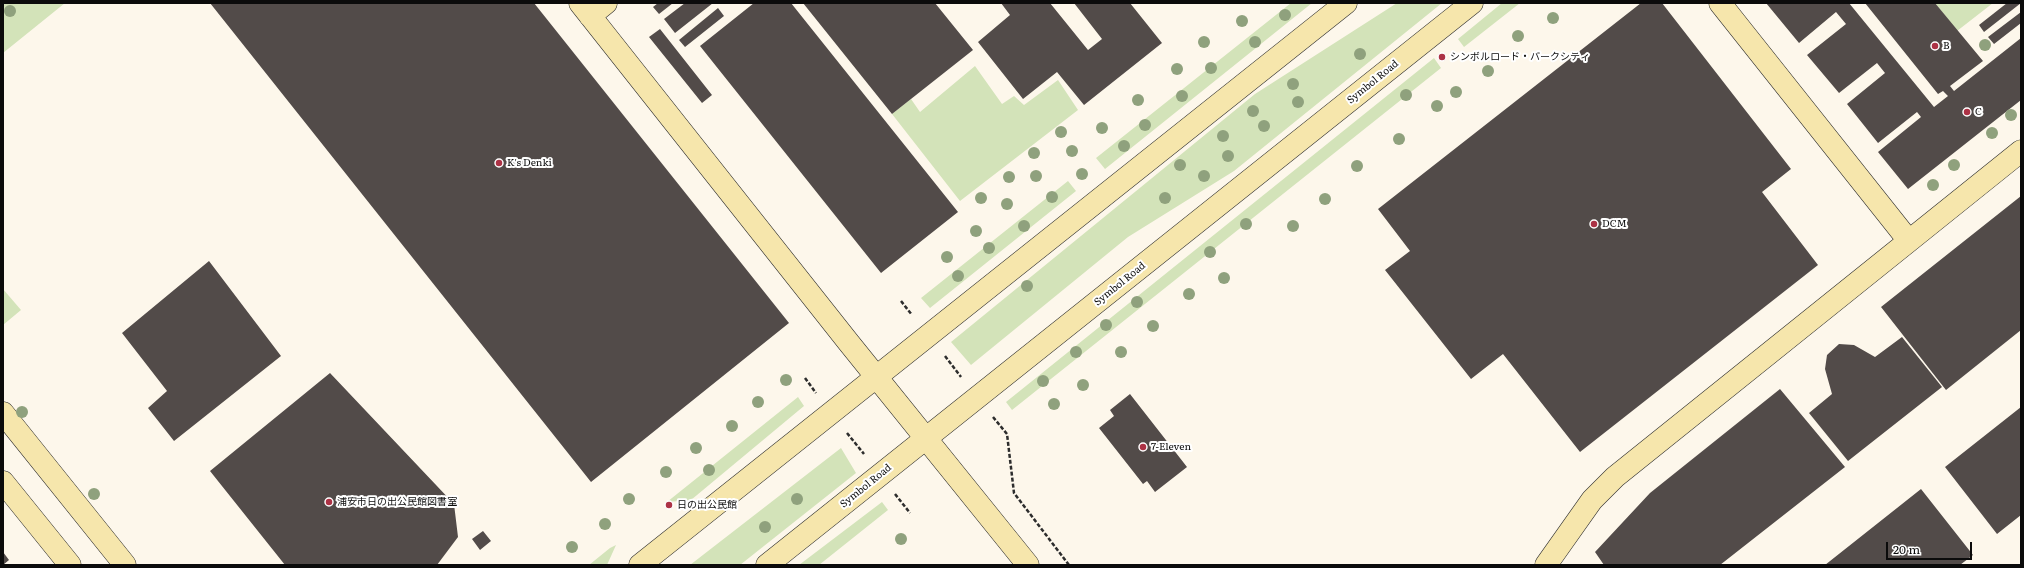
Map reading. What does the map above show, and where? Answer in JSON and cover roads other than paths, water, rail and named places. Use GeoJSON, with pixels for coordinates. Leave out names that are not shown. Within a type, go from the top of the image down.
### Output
{"type":"FeatureCollection","features":[{"type":"Feature","properties":{"kind":"street"},"geometry":{"type":"LineString","coordinates":[[640,565],[1346,3]]}},
{"type":"Feature","properties":{"kind":"street","name":"Symbol Road"},"geometry":{"type":"LineString","coordinates":[[767,565],[1472,3]]}},
{"type":"Feature","properties":{"kind":"street"},"geometry":{"type":"LineString","coordinates":[[1720,3],[1909,241]]}},
{"type":"Feature","properties":{"kind":"street"},"geometry":{"type":"LineString","coordinates":[[592,7],[876,376],[1028,565]]}},
{"type":"Feature","properties":{"kind":"street"},"geometry":{"type":"LineString","coordinates":[[1546,565],[1592,500],[1614,477],[2021,151]]}},
{"type":"Feature","properties":{"kind":"street"},"geometry":{"type":"LineString","coordinates":[[3,413],[125,565]]}},
{"type":"Feature","properties":{"kind":"street"},"geometry":{"type":"LineString","coordinates":[[3,482],[70,565]]}},
{"type":"Feature","properties":{"kind":"place","name":"B"},"geometry":{"type":"Point","coordinates":[1935,46]}},
{"type":"Feature","properties":{"kind":"place","name":"シンボルロード・パークシティ"},"geometry":{"type":"Point","coordinates":[1442,57]}},
{"type":"Feature","properties":{"kind":"place","name":"C"},"geometry":{"type":"Point","coordinates":[1967,112]}},
{"type":"Feature","properties":{"kind":"place","name":"K's Denki"},"geometry":{"type":"Point","coordinates":[499,163]}},
{"type":"Feature","properties":{"kind":"place","name":"DCM"},"geometry":{"type":"Point","coordinates":[1594,224]}},
{"type":"Feature","properties":{"kind":"place","name":"7-Eleven"},"geometry":{"type":"Point","coordinates":[1143,447]}},
{"type":"Feature","properties":{"kind":"place","name":"浦安市日の出公民館図書室"},"geometry":{"type":"Point","coordinates":[329,502]}},
{"type":"Feature","properties":{"kind":"place","name":"日の出公民館"},"geometry":{"type":"Point","coordinates":[669,505]}}]}
